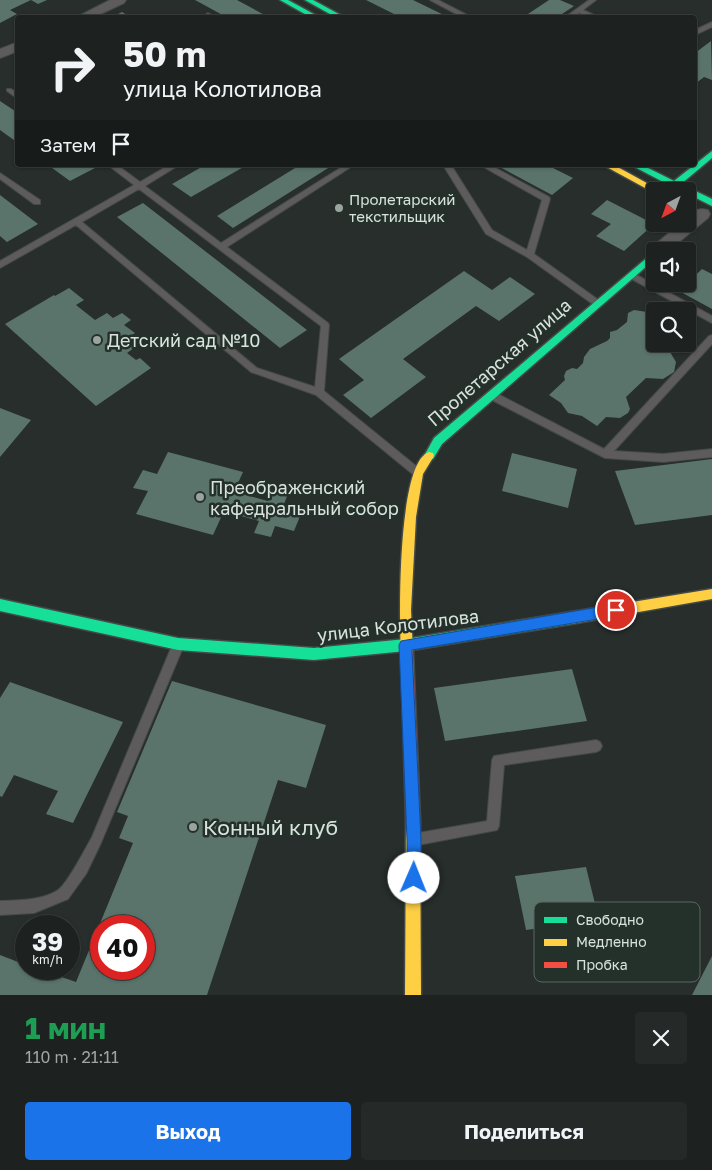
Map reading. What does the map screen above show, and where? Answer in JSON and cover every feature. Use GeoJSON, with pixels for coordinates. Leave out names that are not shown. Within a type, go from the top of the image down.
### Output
{"type":"FeatureCollection","features":[{"type":"Feature","properties":{"kind":"street"},"geometry":{"type":"LineString","coordinates":[[87,15],[119,0]]}},
{"type":"Feature","properties":{"kind":"street"},"geometry":{"type":"LineString","coordinates":[[283,0],[312,15]]}},
{"type":"Feature","properties":{"kind":"street"},"geometry":{"type":"LineString","coordinates":[[308,0],[336,15]]}},
{"type":"Feature","properties":{"kind":"street"},"geometry":{"type":"LineString","coordinates":[[0,54],[15,47]]}},
{"type":"Feature","properties":{"kind":"street"},"geometry":{"type":"LineString","coordinates":[[697,166],[712,154]]}},
{"type":"Feature","properties":{"kind":"street"},"geometry":{"type":"LineString","coordinates":[[611,167],[646,185]]}},
{"type":"Feature","properties":{"kind":"street"},"geometry":{"type":"LineString","coordinates":[[638,167],[662,182]]}},
{"type":"Feature","properties":{"kind":"street"},"geometry":{"type":"LineString","coordinates":[[678,182],[696,167]]}},
{"type":"Feature","properties":{"kind":"street"},"geometry":{"type":"LineString","coordinates":[[696,204],[709,212]]}},
{"type":"Feature","properties":{"kind":"street"},"geometry":{"type":"LineString","coordinates":[[696,208],[709,212]]}},
{"type":"Feature","properties":{"kind":"street"},"geometry":{"type":"LineString","coordinates":[[670,242],[709,212]]}},
{"type":"Feature","properties":{"kind":"street","name":"Пролетарская улица"},"geometry":{"type":"LineString","coordinates":[[413,995],[414,840],[405,610],[410,517],[418,473],[438,441],[646,262]]}},
{"type":"Feature","properties":{"kind":"street","name":"улица Колотилова"},"geometry":{"type":"LineString","coordinates":[[0,605],[178,644],[314,654],[406,645],[712,594]]}},
{"type":"Feature","properties":{"kind":"lane"},"geometry":{"type":"LineString","coordinates":[[433,0],[464,15]]}},
{"type":"Feature","properties":{"kind":"lane"},"geometry":{"type":"LineString","coordinates":[[571,15],[593,0]]}},
{"type":"Feature","properties":{"kind":"lane"},"geometry":{"type":"LineString","coordinates":[[578,10],[590,15]]}},
{"type":"Feature","properties":{"kind":"lane"},"geometry":{"type":"LineString","coordinates":[[697,32],[712,24]]}},
{"type":"Feature","properties":{"kind":"lane"},"geometry":{"type":"LineString","coordinates":[[9,90],[15,94]]}},
{"type":"Feature","properties":{"kind":"lane"},"geometry":{"type":"LineString","coordinates":[[115,167],[325,325],[319,392]]}},
{"type":"Feature","properties":{"kind":"lane"},"geometry":{"type":"LineString","coordinates":[[0,265],[171,167]]}},
{"type":"Feature","properties":{"kind":"lane"},"geometry":{"type":"LineString","coordinates":[[221,247],[347,167]]}},
{"type":"Feature","properties":{"kind":"lane"},"geometry":{"type":"LineString","coordinates":[[449,167],[489,232],[530,255],[597,303]]}},
{"type":"Feature","properties":{"kind":"lane"},"geometry":{"type":"LineString","coordinates":[[488,167],[546,199],[530,255]]}},
{"type":"Feature","properties":{"kind":"lane"},"geometry":{"type":"LineString","coordinates":[[0,175],[37,202]]}},
{"type":"Feature","properties":{"kind":"lane"},"geometry":{"type":"LineString","coordinates":[[76,221],[254,370],[319,392],[418,473]]}},
{"type":"Feature","properties":{"kind":"lane"},"geometry":{"type":"LineString","coordinates":[[631,275],[712,320]]}},
{"type":"Feature","properties":{"kind":"lane"},"geometry":{"type":"LineString","coordinates":[[604,454],[712,338]]}},
{"type":"Feature","properties":{"kind":"lane"},"geometry":{"type":"LineString","coordinates":[[490,395],[604,454],[663,458],[712,453]]}},
{"type":"Feature","properties":{"kind":"lane"},"geometry":{"type":"LineString","coordinates":[[0,908],[34,906],[63,894],[81,869],[96,842],[178,644]]}},
{"type":"Feature","properties":{"kind":"lane"},"geometry":{"type":"LineString","coordinates":[[414,840],[493,826],[498,760],[596,746]]}},
{"type":"Feature","properties":{"kind":"building"},"geometry":{"type":"Polygon","coordinates":[[[0,0],[31,0],[10,10],[17,14],[0,23],[0,0]]]}},
{"type":"Feature","properties":{"kind":"building"},"geometry":{"type":"Polygon","coordinates":[[[31,0],[47,0],[38,4],[31,0]]]}},
{"type":"Feature","properties":{"kind":"building"},"geometry":{"type":"Polygon","coordinates":[[[195,0],[237,0],[264,15],[222,15],[195,0]]]}},
{"type":"Feature","properties":{"kind":"building"},"geometry":{"type":"Polygon","coordinates":[[[366,0],[413,0],[444,15],[396,15],[366,0]]]}},
{"type":"Feature","properties":{"kind":"building"},"geometry":{"type":"Polygon","coordinates":[[[549,0],[560,0],[574,6],[560,15],[526,15],[549,0]]]}},
{"type":"Feature","properties":{"kind":"building"},"geometry":{"type":"Polygon","coordinates":[[[122,12],[127,15],[116,15],[122,12]]]}},
{"type":"Feature","properties":{"kind":"building"},"geometry":{"type":"Polygon","coordinates":[[[711,41],[712,80],[704,77],[697,82],[697,52],[711,41]]]}},
{"type":"Feature","properties":{"kind":"building"},"geometry":{"type":"Polygon","coordinates":[[[0,101],[15,111],[15,141],[0,130],[0,101]]]}},
{"type":"Feature","properties":{"kind":"building"},"geometry":{"type":"Polygon","coordinates":[[[51,167],[95,168],[70,181],[51,167]]]}},
{"type":"Feature","properties":{"kind":"building"},"geometry":{"type":"Polygon","coordinates":[[[202,167],[244,167],[191,197],[172,184],[202,167]]]}},
{"type":"Feature","properties":{"kind":"building"},"geometry":{"type":"Polygon","coordinates":[[[297,167],[330,167],[233,228],[217,216],[297,167]]]}},
{"type":"Feature","properties":{"kind":"building"},"geometry":{"type":"Polygon","coordinates":[[[500,167],[551,167],[573,178],[552,195],[500,167]]]}},
{"type":"Feature","properties":{"kind":"building"},"geometry":{"type":"Polygon","coordinates":[[[0,195],[38,224],[7,242],[0,236],[0,195]]]}},
{"type":"Feature","properties":{"kind":"building"},"geometry":{"type":"Polygon","coordinates":[[[607,200],[646,220],[646,231],[624,251],[596,236],[611,224],[591,214],[607,200]]]}},
{"type":"Feature","properties":{"kind":"building"},"geometry":{"type":"Polygon","coordinates":[[[143,203],[307,330],[280,348],[117,217],[143,203]]]}},
{"type":"Feature","properties":{"kind":"building"},"geometry":{"type":"Polygon","coordinates":[[[702,269],[712,274],[712,309],[681,292],[696,292],[696,275],[702,269]]]}},
{"type":"Feature","properties":{"kind":"building"},"geometry":{"type":"Polygon","coordinates":[[[464,271],[492,290],[510,277],[535,294],[499,321],[476,306],[403,359],[426,377],[371,418],[343,395],[364,380],[339,359],[464,271]]]}},
{"type":"Feature","properties":{"kind":"building"},"geometry":{"type":"Polygon","coordinates":[[[69,288],[84,300],[76,305],[95,320],[107,313],[113,318],[122,313],[131,320],[124,325],[135,333],[125,340],[134,348],[127,353],[136,360],[140,358],[151,368],[96,406],[5,324],[69,288]]]}},
{"type":"Feature","properties":{"kind":"building"},"geometry":{"type":"Polygon","coordinates":[[[634,310],[646,312],[646,352],[670,352],[676,362],[674,372],[663,379],[646,378],[626,397],[630,409],[628,413],[620,418],[606,417],[597,426],[582,416],[568,413],[561,403],[549,395],[565,380],[566,371],[572,368],[577,369],[583,363],[584,357],[590,349],[607,341],[610,338],[610,332],[617,330],[627,322],[628,313],[634,310]]]}},
{"type":"Feature","properties":{"kind":"building"},"geometry":{"type":"Polygon","coordinates":[[[0,408],[31,420],[0,457],[0,408]]]}},
{"type":"Feature","properties":{"kind":"building","name":"Преображенский кафедральный собор"},"geometry":{"type":"Polygon","coordinates":[[[168,452],[243,472],[234,492],[268,501],[273,490],[288,494],[284,504],[303,509],[294,531],[275,526],[271,537],[254,533],[259,521],[224,511],[213,535],[136,514],[148,491],[133,488],[143,470],[157,474],[168,452]]]}},
{"type":"Feature","properties":{"kind":"building"},"geometry":{"type":"Polygon","coordinates":[[[512,453],[577,469],[568,508],[502,491],[512,453]]]}},
{"type":"Feature","properties":{"kind":"building"},"geometry":{"type":"Polygon","coordinates":[[[712,459],[712,515],[635,525],[615,471],[712,459]]]}},
{"type":"Feature","properties":{"kind":"building"},"geometry":{"type":"Polygon","coordinates":[[[572,669],[587,721],[445,741],[434,688],[572,669]]]}},
{"type":"Feature","properties":{"kind":"building","name":"Конный клуб"},"geometry":{"type":"Polygon","coordinates":[[[172,681],[326,725],[306,788],[278,780],[207,995],[0,995],[0,955],[15,961],[15,980],[70,980],[76,982],[80,980],[80,972],[90,948],[90,980],[155,980],[155,915],[103,915],[133,843],[119,838],[128,816],[117,812],[172,681]]]}},
{"type":"Feature","properties":{"kind":"building"},"geometry":{"type":"Polygon","coordinates":[[[10,682],[123,722],[73,823],[46,814],[58,791],[14,775],[2,797],[0,796],[0,698],[10,682]]]}},
{"type":"Feature","properties":{"kind":"building"},"geometry":{"type":"Polygon","coordinates":[[[586,867],[595,902],[534,902],[534,929],[526,930],[515,876],[586,867]]]}},
{"type":"Feature","properties":{"kind":"building"},"geometry":{"type":"Polygon","coordinates":[[[712,956],[712,995],[692,995],[712,956]]]}},
{"type":"Feature","properties":{"kind":"traffic: fast"},"geometry":{"type":"LineString","coordinates":[[283,0],[312,15]]}},
{"type":"Feature","properties":{"kind":"traffic: fast"},"geometry":{"type":"LineString","coordinates":[[308,0],[337,15]]}},
{"type":"Feature","properties":{"kind":"traffic: fast"},"geometry":{"type":"LineString","coordinates":[[697,167],[712,154]]}},
{"type":"Feature","properties":{"kind":"traffic: fast"},"geometry":{"type":"LineString","coordinates":[[639,167],[712,203]]}},
{"type":"Feature","properties":{"kind":"traffic: fast"},"geometry":{"type":"LineString","coordinates":[[679,182],[697,167]]}},
{"type":"Feature","properties":{"kind":"traffic: fast"},"geometry":{"type":"LineString","coordinates":[[429,456],[438,441],[646,262]]}},
{"type":"Feature","properties":{"kind":"traffic: fast"},"geometry":{"type":"LineString","coordinates":[[0,605],[178,644],[314,654],[406,645],[571,618]]}},
{"type":"Feature","properties":{"kind":"traffic: slow"},"geometry":{"type":"LineString","coordinates":[[611,167],[646,185]]}},
{"type":"Feature","properties":{"kind":"traffic: slow"},"geometry":{"type":"LineString","coordinates":[[407,652],[405,610],[410,517],[418,473],[429,456]]}},
{"type":"Feature","properties":{"kind":"traffic: slow"},"geometry":{"type":"LineString","coordinates":[[571,618],[712,594]]}},
{"type":"Feature","properties":{"kind":"traffic: slow"},"geometry":{"type":"LineString","coordinates":[[413,819],[413,995]]}},
{"type":"Feature","properties":{"kind":"traffic: jam"},"geometry":{"type":"LineString","coordinates":[[407,652],[413,819]]}},
{"type":"Feature","properties":{"kind":"place","name":"Пролетарский текстильщик"},"geometry":{"type":"Point","coordinates":[339,208]}},
{"type":"Feature","properties":{"kind":"place","name":"Детский сад №10"},"geometry":{"type":"Point","coordinates":[97,340]}},
{"type":"Feature","properties":{"kind":"place","name":"Преображенский кафедральный собор"},"geometry":{"type":"Point","coordinates":[200,497]}},
{"type":"Feature","properties":{"kind":"place","name":"Конный клуб"},"geometry":{"type":"Point","coordinates":[193,827]}},
{"type":"Feature","properties":{"kind":"route"},"geometry":{"type":"LineString","coordinates":[[414,878],[406,645],[616,610]]}}]}
